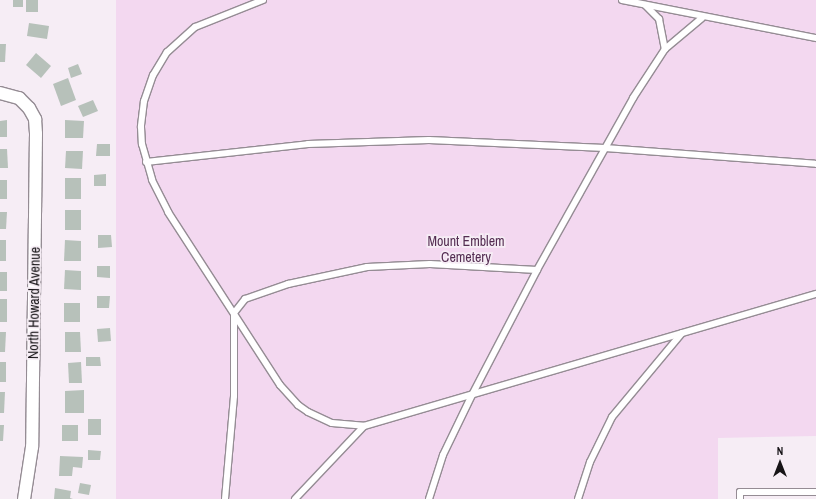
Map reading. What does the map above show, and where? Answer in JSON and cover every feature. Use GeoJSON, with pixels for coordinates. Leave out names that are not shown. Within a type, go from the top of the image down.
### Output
{"type":"FeatureCollection","features":[{"type":"Feature","properties":{"kind":"street","name":"North Howard Avenue"},"geometry":{"type":"LineString","coordinates":[[0,93],[19,98],[29,108],[35,119],[36,134],[32,447],[24,499]]}},
{"type":"Feature","properties":{"kind":"lane"},"geometry":{"type":"LineString","coordinates":[[263,0],[195,27],[167,52],[154,74],[144,101],[141,127],[146,162],[168,212],[280,385],[298,405],[332,423],[364,426],[816,294]]}},
{"type":"Feature","properties":{"kind":"lane"},"geometry":{"type":"LineString","coordinates":[[622,0],[702,18],[816,38]]}},
{"type":"Feature","properties":{"kind":"lane"},"geometry":{"type":"LineString","coordinates":[[644,4],[659,19],[665,49]]}},
{"type":"Feature","properties":{"kind":"lane"},"geometry":{"type":"LineString","coordinates":[[429,499],[443,455],[472,395],[537,270],[633,98],[665,49],[702,18]]}},
{"type":"Feature","properties":{"kind":"lane"},"geometry":{"type":"LineString","coordinates":[[146,162],[231,151],[342,142],[429,140],[605,148],[816,164]]}},
{"type":"Feature","properties":{"kind":"lane"},"geometry":{"type":"LineString","coordinates":[[225,499],[234,396],[234,313],[245,299],[288,284],[367,267],[430,264],[537,270]]}},
{"type":"Feature","properties":{"kind":"lane"},"geometry":{"type":"LineString","coordinates":[[578,499],[593,456],[612,417],[683,332]]}},
{"type":"Feature","properties":{"kind":"lane"},"geometry":{"type":"LineString","coordinates":[[295,499],[364,426]]}},
{"type":"Feature","properties":{"kind":"lane"},"geometry":{"type":"LineString","coordinates":[[740,499],[740,492],[816,492]]}},
{"type":"Feature","properties":{"kind":"green space","name":"Mount Emblem Cemetery"},"geometry":{"type":"Polygon","coordinates":[[[116,0],[816,0],[816,436],[718,438],[718,499],[116,499],[116,0]]]}},
{"type":"Feature","properties":{"kind":"building"},"geometry":{"type":"Polygon","coordinates":[[[13,0],[23,0],[23,7],[13,7],[13,0]]]}},
{"type":"Feature","properties":{"kind":"building"},"geometry":{"type":"Polygon","coordinates":[[[26,0],[38,0],[38,12],[26,12],[26,0]]]}},
{"type":"Feature","properties":{"kind":"building"},"geometry":{"type":"Polygon","coordinates":[[[29,23],[49,26],[47,39],[27,36],[29,23]]]}},
{"type":"Feature","properties":{"kind":"building"},"geometry":{"type":"Polygon","coordinates":[[[0,44],[6,44],[5,62],[0,62],[0,44]]]}},
{"type":"Feature","properties":{"kind":"building"},"geometry":{"type":"Polygon","coordinates":[[[36,53],[51,66],[41,78],[26,65],[36,53]]]}},
{"type":"Feature","properties":{"kind":"building"},"geometry":{"type":"Polygon","coordinates":[[[78,64],[82,74],[71,78],[68,68],[78,64]]]}},
{"type":"Feature","properties":{"kind":"building"},"geometry":{"type":"Polygon","coordinates":[[[68,78],[76,100],[61,106],[53,84],[68,78]]]}},
{"type":"Feature","properties":{"kind":"building"},"geometry":{"type":"Polygon","coordinates":[[[93,100],[98,111],[83,117],[78,106],[93,100]]]}},
{"type":"Feature","properties":{"kind":"building"},"geometry":{"type":"Polygon","coordinates":[[[7,120],[7,137],[0,137],[0,121],[7,120]]]}},
{"type":"Feature","properties":{"kind":"building"},"geometry":{"type":"Polygon","coordinates":[[[65,120],[84,121],[83,138],[65,138],[65,120]]]}},
{"type":"Feature","properties":{"kind":"building"},"geometry":{"type":"Polygon","coordinates":[[[97,144],[110,144],[110,156],[96,156],[97,144]]]}},
{"type":"Feature","properties":{"kind":"building"},"geometry":{"type":"Polygon","coordinates":[[[0,149],[7,149],[8,168],[0,168],[0,149]]]}},
{"type":"Feature","properties":{"kind":"building"},"geometry":{"type":"Polygon","coordinates":[[[66,151],[83,151],[82,169],[65,168],[66,151]]]}},
{"type":"Feature","properties":{"kind":"building"},"geometry":{"type":"Polygon","coordinates":[[[106,174],[106,186],[94,186],[94,175],[106,174]]]}},
{"type":"Feature","properties":{"kind":"building"},"geometry":{"type":"Polygon","coordinates":[[[65,178],[81,178],[81,199],[65,199],[65,178]]]}},
{"type":"Feature","properties":{"kind":"building"},"geometry":{"type":"Polygon","coordinates":[[[0,180],[7,180],[7,199],[0,199],[0,180]]]}},
{"type":"Feature","properties":{"kind":"building"},"geometry":{"type":"Polygon","coordinates":[[[65,210],[81,210],[81,230],[65,230],[65,210]]]}},
{"type":"Feature","properties":{"kind":"building"},"geometry":{"type":"Polygon","coordinates":[[[0,212],[7,212],[6,229],[0,229],[0,212]]]}},
{"type":"Feature","properties":{"kind":"building"},"geometry":{"type":"Polygon","coordinates":[[[98,235],[111,235],[112,247],[98,248],[98,235]]]}},
{"type":"Feature","properties":{"kind":"building"},"geometry":{"type":"Polygon","coordinates":[[[0,240],[6,240],[6,261],[0,261],[0,240]]]}},
{"type":"Feature","properties":{"kind":"building"},"geometry":{"type":"Polygon","coordinates":[[[65,240],[81,241],[81,261],[64,261],[65,240]]]}},
{"type":"Feature","properties":{"kind":"building"},"geometry":{"type":"Polygon","coordinates":[[[97,266],[110,266],[110,278],[97,277],[97,266]]]}},
{"type":"Feature","properties":{"kind":"building"},"geometry":{"type":"Polygon","coordinates":[[[65,270],[81,271],[81,290],[64,289],[65,270]]]}},
{"type":"Feature","properties":{"kind":"building"},"geometry":{"type":"Polygon","coordinates":[[[0,272],[7,272],[7,291],[0,291],[0,272]]]}},
{"type":"Feature","properties":{"kind":"building"},"geometry":{"type":"Polygon","coordinates":[[[97,296],[110,296],[109,308],[97,308],[97,296]]]}},
{"type":"Feature","properties":{"kind":"building"},"geometry":{"type":"Polygon","coordinates":[[[0,299],[7,299],[7,322],[0,322],[0,299]]]}},
{"type":"Feature","properties":{"kind":"building"},"geometry":{"type":"Polygon","coordinates":[[[64,303],[80,303],[80,322],[64,322],[64,303]]]}},
{"type":"Feature","properties":{"kind":"building"},"geometry":{"type":"Polygon","coordinates":[[[110,328],[111,341],[98,342],[97,329],[110,328]]]}},
{"type":"Feature","properties":{"kind":"building"},"geometry":{"type":"Polygon","coordinates":[[[0,332],[6,332],[5,352],[0,352],[0,332]]]}},
{"type":"Feature","properties":{"kind":"building"},"geometry":{"type":"Polygon","coordinates":[[[65,332],[80,332],[81,352],[65,352],[65,332]]]}},
{"type":"Feature","properties":{"kind":"building"},"geometry":{"type":"Polygon","coordinates":[[[86,357],[100,357],[101,366],[86,366],[86,357]]]}},
{"type":"Feature","properties":{"kind":"building"},"geometry":{"type":"Polygon","coordinates":[[[0,362],[6,362],[6,382],[0,382],[0,362]]]}},
{"type":"Feature","properties":{"kind":"building"},"geometry":{"type":"Polygon","coordinates":[[[81,362],[82,383],[69,383],[68,363],[81,362]]]}},
{"type":"Feature","properties":{"kind":"building"},"geometry":{"type":"Polygon","coordinates":[[[84,390],[84,413],[65,413],[65,391],[84,390]]]}},
{"type":"Feature","properties":{"kind":"building"},"geometry":{"type":"Polygon","coordinates":[[[0,392],[5,392],[4,413],[0,413],[0,392]]]}},
{"type":"Feature","properties":{"kind":"building"},"geometry":{"type":"Polygon","coordinates":[[[88,419],[101,419],[101,435],[88,435],[88,419]]]}},
{"type":"Feature","properties":{"kind":"building"},"geometry":{"type":"Polygon","coordinates":[[[0,425],[4,425],[3,441],[0,441],[0,425]]]}},
{"type":"Feature","properties":{"kind":"building"},"geometry":{"type":"Polygon","coordinates":[[[62,425],[78,425],[78,441],[62,441],[62,425]]]}},
{"type":"Feature","properties":{"kind":"building"},"geometry":{"type":"Polygon","coordinates":[[[88,450],[101,451],[100,460],[88,460],[88,450]]]}},
{"type":"Feature","properties":{"kind":"building"},"geometry":{"type":"Polygon","coordinates":[[[60,456],[83,457],[82,468],[73,467],[72,476],[59,476],[60,456]]]}},
{"type":"Feature","properties":{"kind":"building"},"geometry":{"type":"Polygon","coordinates":[[[80,483],[91,485],[89,495],[78,493],[80,483]]]}},
{"type":"Feature","properties":{"kind":"building"},"geometry":{"type":"Polygon","coordinates":[[[55,488],[71,491],[70,498],[73,499],[54,499],[55,488]]]}}]}
